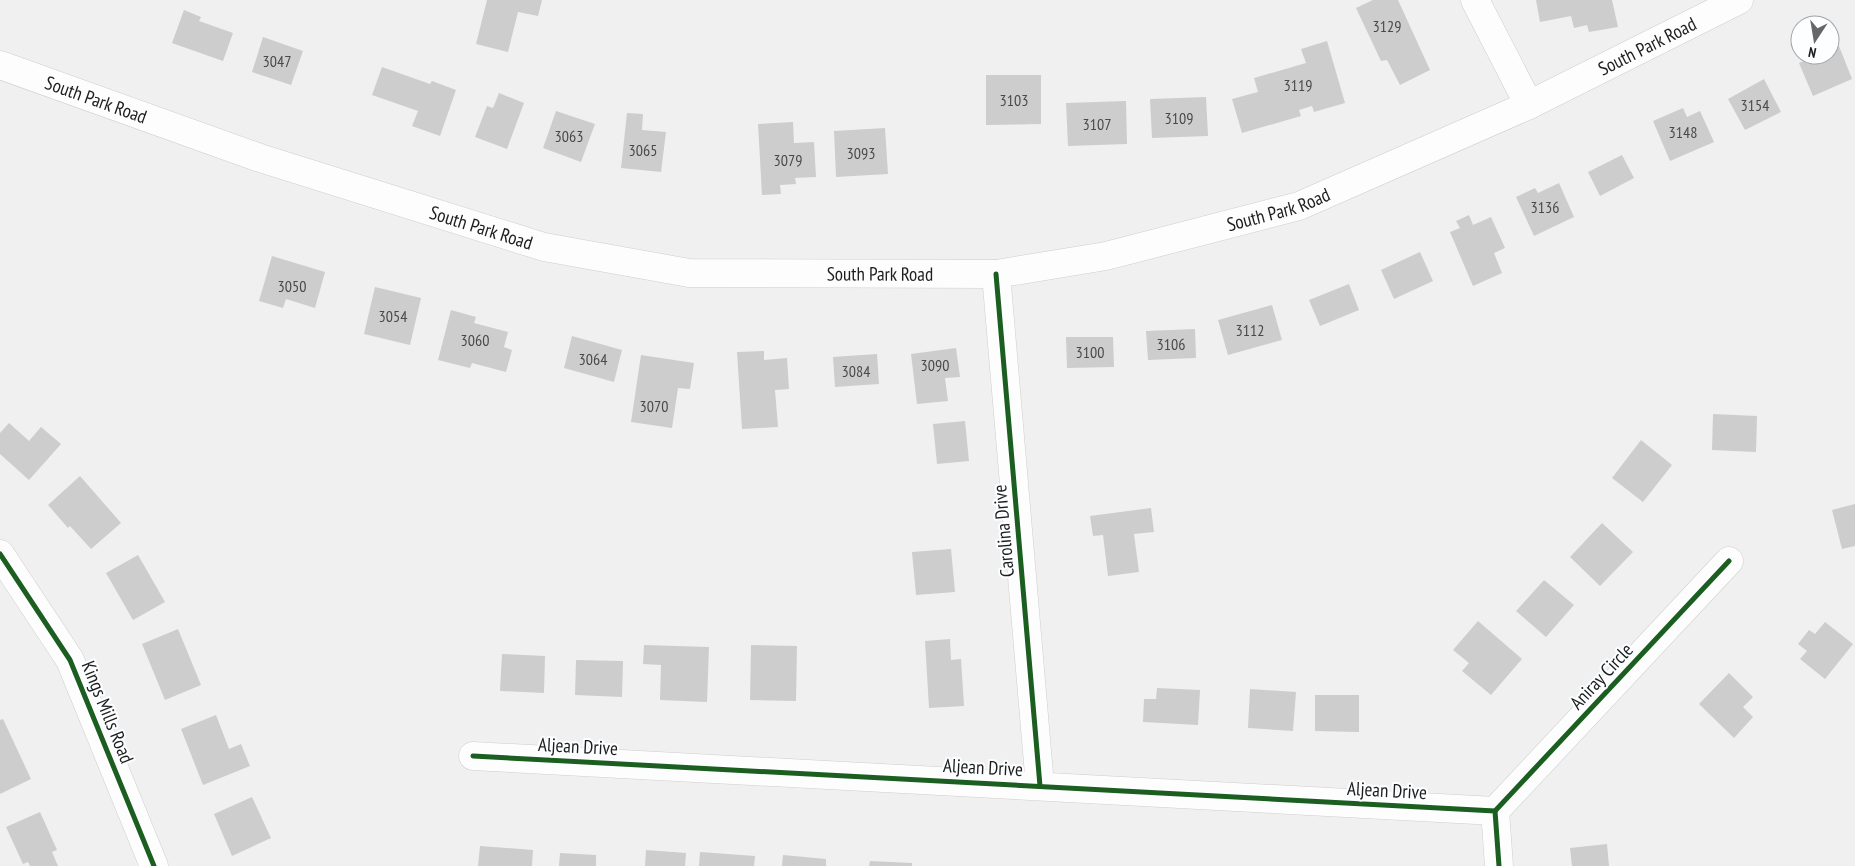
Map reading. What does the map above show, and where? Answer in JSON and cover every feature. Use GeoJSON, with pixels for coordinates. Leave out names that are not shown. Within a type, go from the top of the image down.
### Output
{"type":"FeatureCollection","features":[{"type":"Feature","properties":{"kind":"street"},"geometry":{"type":"LineString","coordinates":[[1474,0],[1529,104]]}},
{"type":"Feature","properties":{"kind":"street","name":"South Park Road"},"geometry":{"type":"LineString","coordinates":[[0,65],[260,158],[544,247],[689,273],[996,274],[1106,256],[1299,206],[1529,104],[1739,0]]}},
{"type":"Feature","properties":{"kind":"street","name":"Carolina Drive"},"geometry":{"type":"LineString","coordinates":[[996,274],[1040,786]]}},
{"type":"Feature","properties":{"kind":"street","name":"Kings Mills Road"},"geometry":{"type":"LineString","coordinates":[[0,554],[70,660],[154,866]]}},
{"type":"Feature","properties":{"kind":"street","name":"Aniray Circle"},"geometry":{"type":"LineString","coordinates":[[1495,811],[1729,561]]}},
{"type":"Feature","properties":{"kind":"street","name":"Aljean Drive"},"geometry":{"type":"LineString","coordinates":[[473,756],[1495,811]]}},
{"type":"Feature","properties":{"kind":"street"},"geometry":{"type":"LineString","coordinates":[[1495,811],[1499,866]]}},
{"type":"Feature","properties":{"kind":"building"},"geometry":{"type":"Polygon","coordinates":[[[487,0],[542,0],[538,16],[518,12],[508,52],[476,44],[487,0]]]}},
{"type":"Feature","properties":{"kind":"building"},"geometry":{"type":"Polygon","coordinates":[[[1373,0],[1398,0],[1430,70],[1400,85],[1387,60],[1381,61],[1356,8],[1373,0]]]}},
{"type":"Feature","properties":{"kind":"building"},"geometry":{"type":"Polygon","coordinates":[[[1536,0],[1612,0],[1618,27],[1589,32],[1587,25],[1574,28],[1571,16],[1540,22],[1536,0]]]}},
{"type":"Feature","properties":{"kind":"building"},"geometry":{"type":"Polygon","coordinates":[[[184,10],[201,17],[199,21],[233,33],[223,61],[172,43],[184,10]]]}},
{"type":"Feature","properties":{"kind":"building"},"geometry":{"type":"Polygon","coordinates":[[[263,37],[303,51],[291,85],[252,72],[263,37]]]}},
{"type":"Feature","properties":{"kind":"building"},"geometry":{"type":"Polygon","coordinates":[[[1327,41],[1345,103],[1314,112],[1312,106],[1299,110],[1301,116],[1242,133],[1232,99],[1258,92],[1254,78],[1306,63],[1301,49],[1327,41]]]}},
{"type":"Feature","properties":{"kind":"building"},"geometry":{"type":"Polygon","coordinates":[[[1840,49],[1852,79],[1813,96],[1800,65],[1840,65],[1840,49]]]}},
{"type":"Feature","properties":{"kind":"building"},"geometry":{"type":"Polygon","coordinates":[[[382,67],[430,84],[432,81],[456,90],[440,136],[412,126],[418,111],[372,95],[382,67]]]}},
{"type":"Feature","properties":{"kind":"building"},"geometry":{"type":"Polygon","coordinates":[[[986,75],[1041,75],[1041,124],[986,125],[986,75]]]}},
{"type":"Feature","properties":{"kind":"building"},"geometry":{"type":"Polygon","coordinates":[[[1764,79],[1781,112],[1745,130],[1728,99],[1764,79]]]}},
{"type":"Feature","properties":{"kind":"building"},"geometry":{"type":"Polygon","coordinates":[[[499,93],[524,103],[507,149],[475,137],[487,106],[493,108],[499,93]]]}},
{"type":"Feature","properties":{"kind":"building"},"geometry":{"type":"Polygon","coordinates":[[[1206,97],[1208,136],[1152,138],[1150,99],[1206,97]]]}},
{"type":"Feature","properties":{"kind":"building"},"geometry":{"type":"Polygon","coordinates":[[[1126,101],[1127,144],[1068,146],[1066,103],[1126,101]]]}},
{"type":"Feature","properties":{"kind":"building"},"geometry":{"type":"Polygon","coordinates":[[[1683,108],[1687,117],[1700,111],[1714,142],[1670,161],[1653,121],[1683,108]]]}},
{"type":"Feature","properties":{"kind":"building"},"geometry":{"type":"Polygon","coordinates":[[[556,111],[595,124],[581,162],[543,148],[556,111]]]}},
{"type":"Feature","properties":{"kind":"building"},"geometry":{"type":"Polygon","coordinates":[[[627,113],[643,114],[642,130],[666,132],[661,172],[621,168],[627,113]]]}},
{"type":"Feature","properties":{"kind":"building"},"geometry":{"type":"Polygon","coordinates":[[[793,122],[794,143],[814,142],[816,177],[795,178],[796,184],[780,185],[781,194],[762,195],[758,124],[793,122]]]}},
{"type":"Feature","properties":{"kind":"building"},"geometry":{"type":"Polygon","coordinates":[[[885,128],[888,174],[836,177],[834,131],[885,128]]]}},
{"type":"Feature","properties":{"kind":"building"},"geometry":{"type":"Polygon","coordinates":[[[1622,155],[1634,178],[1600,196],[1588,172],[1622,155]]]}},
{"type":"Feature","properties":{"kind":"building"},"geometry":{"type":"Polygon","coordinates":[[[1559,183],[1574,217],[1534,236],[1516,197],[1535,188],[1538,193],[1559,183]]]}},
{"type":"Feature","properties":{"kind":"building"},"geometry":{"type":"Polygon","coordinates":[[[1469,215],[1473,225],[1491,217],[1505,248],[1494,253],[1502,273],[1473,286],[1450,232],[1460,228],[1456,221],[1469,215]]]}},
{"type":"Feature","properties":{"kind":"building"},"geometry":{"type":"Polygon","coordinates":[[[1420,252],[1433,281],[1394,299],[1381,270],[1420,252]]]}},
{"type":"Feature","properties":{"kind":"building"},"geometry":{"type":"Polygon","coordinates":[[[272,256],[325,272],[315,308],[286,299],[283,308],[259,301],[272,256]]]}},
{"type":"Feature","properties":{"kind":"building"},"geometry":{"type":"Polygon","coordinates":[[[1349,284],[1359,310],[1320,326],[1309,300],[1349,284]]]}},
{"type":"Feature","properties":{"kind":"building"},"geometry":{"type":"Polygon","coordinates":[[[375,287],[421,298],[410,345],[364,334],[375,287]]]}},
{"type":"Feature","properties":{"kind":"building"},"geometry":{"type":"Polygon","coordinates":[[[1272,305],[1282,340],[1228,355],[1218,320],[1272,305]]]}},
{"type":"Feature","properties":{"kind":"building"},"geometry":{"type":"Polygon","coordinates":[[[451,310],[476,317],[474,323],[508,332],[504,347],[512,350],[506,372],[472,363],[470,368],[438,360],[451,310]]]}},
{"type":"Feature","properties":{"kind":"building"},"geometry":{"type":"Polygon","coordinates":[[[1195,329],[1196,358],[1148,360],[1146,331],[1195,329]]]}},
{"type":"Feature","properties":{"kind":"building"},"geometry":{"type":"Polygon","coordinates":[[[572,336],[622,350],[614,382],[564,368],[572,336]]]}},
{"type":"Feature","properties":{"kind":"building"},"geometry":{"type":"Polygon","coordinates":[[[1066,337],[1113,337],[1114,367],[1067,368],[1066,337]]]}},
{"type":"Feature","properties":{"kind":"building"},"geometry":{"type":"Polygon","coordinates":[[[956,348],[960,377],[945,378],[948,401],[917,404],[911,354],[956,348]]]}},
{"type":"Feature","properties":{"kind":"building"},"geometry":{"type":"Polygon","coordinates":[[[764,351],[764,360],[787,358],[789,389],[775,390],[778,427],[742,429],[737,352],[764,351]]]}},
{"type":"Feature","properties":{"kind":"building"},"geometry":{"type":"Polygon","coordinates":[[[877,354],[879,384],[835,387],[833,357],[877,354]]]}},
{"type":"Feature","properties":{"kind":"building"},"geometry":{"type":"Polygon","coordinates":[[[641,355],[694,363],[690,389],[678,388],[672,428],[631,422],[641,355]]]}},
{"type":"Feature","properties":{"kind":"building"},"geometry":{"type":"Polygon","coordinates":[[[1713,414],[1757,416],[1756,452],[1712,450],[1713,414]]]}},
{"type":"Feature","properties":{"kind":"building"},"geometry":{"type":"Polygon","coordinates":[[[965,421],[969,461],[937,464],[933,424],[965,421]]]}},
{"type":"Feature","properties":{"kind":"building"},"geometry":{"type":"Polygon","coordinates":[[[9,423],[29,441],[41,427],[61,444],[29,480],[0,454],[0,433],[9,423]]]}},
{"type":"Feature","properties":{"kind":"building"},"geometry":{"type":"Polygon","coordinates":[[[1641,440],[1672,465],[1643,502],[1612,478],[1641,440]]]}},
{"type":"Feature","properties":{"kind":"building"},"geometry":{"type":"Polygon","coordinates":[[[80,476],[121,523],[91,549],[70,526],[68,528],[48,505],[80,476]]]}},
{"type":"Feature","properties":{"kind":"building"},"geometry":{"type":"Polygon","coordinates":[[[1855,504],[1855,546],[1842,549],[1832,510],[1855,504]]]}},
{"type":"Feature","properties":{"kind":"building"},"geometry":{"type":"Polygon","coordinates":[[[1151,508],[1154,532],[1134,534],[1139,572],[1108,576],[1103,535],[1093,536],[1090,516],[1151,508]]]}},
{"type":"Feature","properties":{"kind":"building"},"geometry":{"type":"Polygon","coordinates":[[[1602,523],[1633,552],[1600,586],[1570,557],[1602,523]]]}},
{"type":"Feature","properties":{"kind":"building"},"geometry":{"type":"Polygon","coordinates":[[[951,549],[955,592],[916,595],[912,552],[951,549]]]}},
{"type":"Feature","properties":{"kind":"building"},"geometry":{"type":"Polygon","coordinates":[[[138,555],[165,602],[133,620],[106,573],[138,555]]]}},
{"type":"Feature","properties":{"kind":"building"},"geometry":{"type":"Polygon","coordinates":[[[1544,580],[1574,605],[1546,637],[1516,611],[1544,580]]]}},
{"type":"Feature","properties":{"kind":"building"},"geometry":{"type":"Polygon","coordinates":[[[1478,621],[1522,659],[1491,695],[1462,671],[1469,663],[1453,650],[1478,621]]]}},
{"type":"Feature","properties":{"kind":"building"},"geometry":{"type":"Polygon","coordinates":[[[1825,622],[1853,644],[1825,679],[1800,659],[1807,651],[1798,644],[1809,630],[1815,634],[1825,622]]]}},
{"type":"Feature","properties":{"kind":"building"},"geometry":{"type":"Polygon","coordinates":[[[178,629],[201,685],[165,700],[142,644],[178,629]]]}},
{"type":"Feature","properties":{"kind":"building"},"geometry":{"type":"Polygon","coordinates":[[[950,639],[951,660],[961,659],[964,706],[929,708],[925,641],[950,639]]]}},
{"type":"Feature","properties":{"kind":"building"},"geometry":{"type":"Polygon","coordinates":[[[644,645],[709,647],[707,702],[660,700],[661,665],[643,664],[644,645]]]}},
{"type":"Feature","properties":{"kind":"building"},"geometry":{"type":"Polygon","coordinates":[[[751,645],[797,646],[796,701],[750,700],[751,645]]]}},
{"type":"Feature","properties":{"kind":"building"},"geometry":{"type":"Polygon","coordinates":[[[502,654],[545,656],[544,693],[500,691],[502,654]]]}},
{"type":"Feature","properties":{"kind":"building"},"geometry":{"type":"Polygon","coordinates":[[[576,660],[623,661],[622,697],[575,695],[576,660]]]}},
{"type":"Feature","properties":{"kind":"building"},"geometry":{"type":"Polygon","coordinates":[[[1729,673],[1753,697],[1743,707],[1753,717],[1734,738],[1699,704],[1729,673]]]}},
{"type":"Feature","properties":{"kind":"building"},"geometry":{"type":"Polygon","coordinates":[[[1157,688],[1200,690],[1198,725],[1143,722],[1144,699],[1156,699],[1157,688]]]}},
{"type":"Feature","properties":{"kind":"building"},"geometry":{"type":"Polygon","coordinates":[[[1250,689],[1296,692],[1293,731],[1248,728],[1250,689]]]}},
{"type":"Feature","properties":{"kind":"building"},"geometry":{"type":"Polygon","coordinates":[[[1315,695],[1359,695],[1359,732],[1315,731],[1315,695]]]}},
{"type":"Feature","properties":{"kind":"building"},"geometry":{"type":"Polygon","coordinates":[[[216,715],[229,749],[241,744],[250,766],[203,785],[181,729],[216,715]]]}},
{"type":"Feature","properties":{"kind":"building"},"geometry":{"type":"Polygon","coordinates":[[[3,719],[31,779],[0,794],[0,720],[3,719]]]}},
{"type":"Feature","properties":{"kind":"building"},"geometry":{"type":"Polygon","coordinates":[[[252,797],[271,838],[232,856],[214,814],[252,797]]]}},
{"type":"Feature","properties":{"kind":"building"},"geometry":{"type":"Polygon","coordinates":[[[40,812],[57,850],[52,852],[58,866],[30,866],[28,862],[23,864],[6,827],[40,812]]]}},
{"type":"Feature","properties":{"kind":"building"},"geometry":{"type":"Polygon","coordinates":[[[1607,844],[1609,866],[1572,866],[1570,848],[1607,844]]]}},
{"type":"Feature","properties":{"kind":"building"},"geometry":{"type":"Polygon","coordinates":[[[480,846],[533,850],[532,866],[478,866],[480,846]]]}},
{"type":"Feature","properties":{"kind":"building"},"geometry":{"type":"Polygon","coordinates":[[[646,850],[686,853],[685,866],[645,866],[646,850]]]}},
{"type":"Feature","properties":{"kind":"building"},"geometry":{"type":"Polygon","coordinates":[[[700,852],[755,856],[754,866],[699,866],[700,852]]]}},
{"type":"Feature","properties":{"kind":"building"},"geometry":{"type":"Polygon","coordinates":[[[560,853],[596,855],[596,866],[559,866],[560,853]]]}},
{"type":"Feature","properties":{"kind":"building"},"geometry":{"type":"Polygon","coordinates":[[[783,855],[826,859],[826,866],[782,866],[783,855]]]}},
{"type":"Feature","properties":{"kind":"building"},"geometry":{"type":"Polygon","coordinates":[[[870,861],[912,863],[912,866],[869,866],[870,861]]]}},
{"type":"Feature","properties":{"kind":"cycle path"},"geometry":{"type":"LineString","coordinates":[[996,274],[1040,786]]}},
{"type":"Feature","properties":{"kind":"cycle path"},"geometry":{"type":"LineString","coordinates":[[0,554],[70,660],[154,866]]}},
{"type":"Feature","properties":{"kind":"cycle path"},"geometry":{"type":"LineString","coordinates":[[1495,811],[1729,561]]}},
{"type":"Feature","properties":{"kind":"cycle path"},"geometry":{"type":"LineString","coordinates":[[473,756],[1495,811],[1499,866]]}}]}
